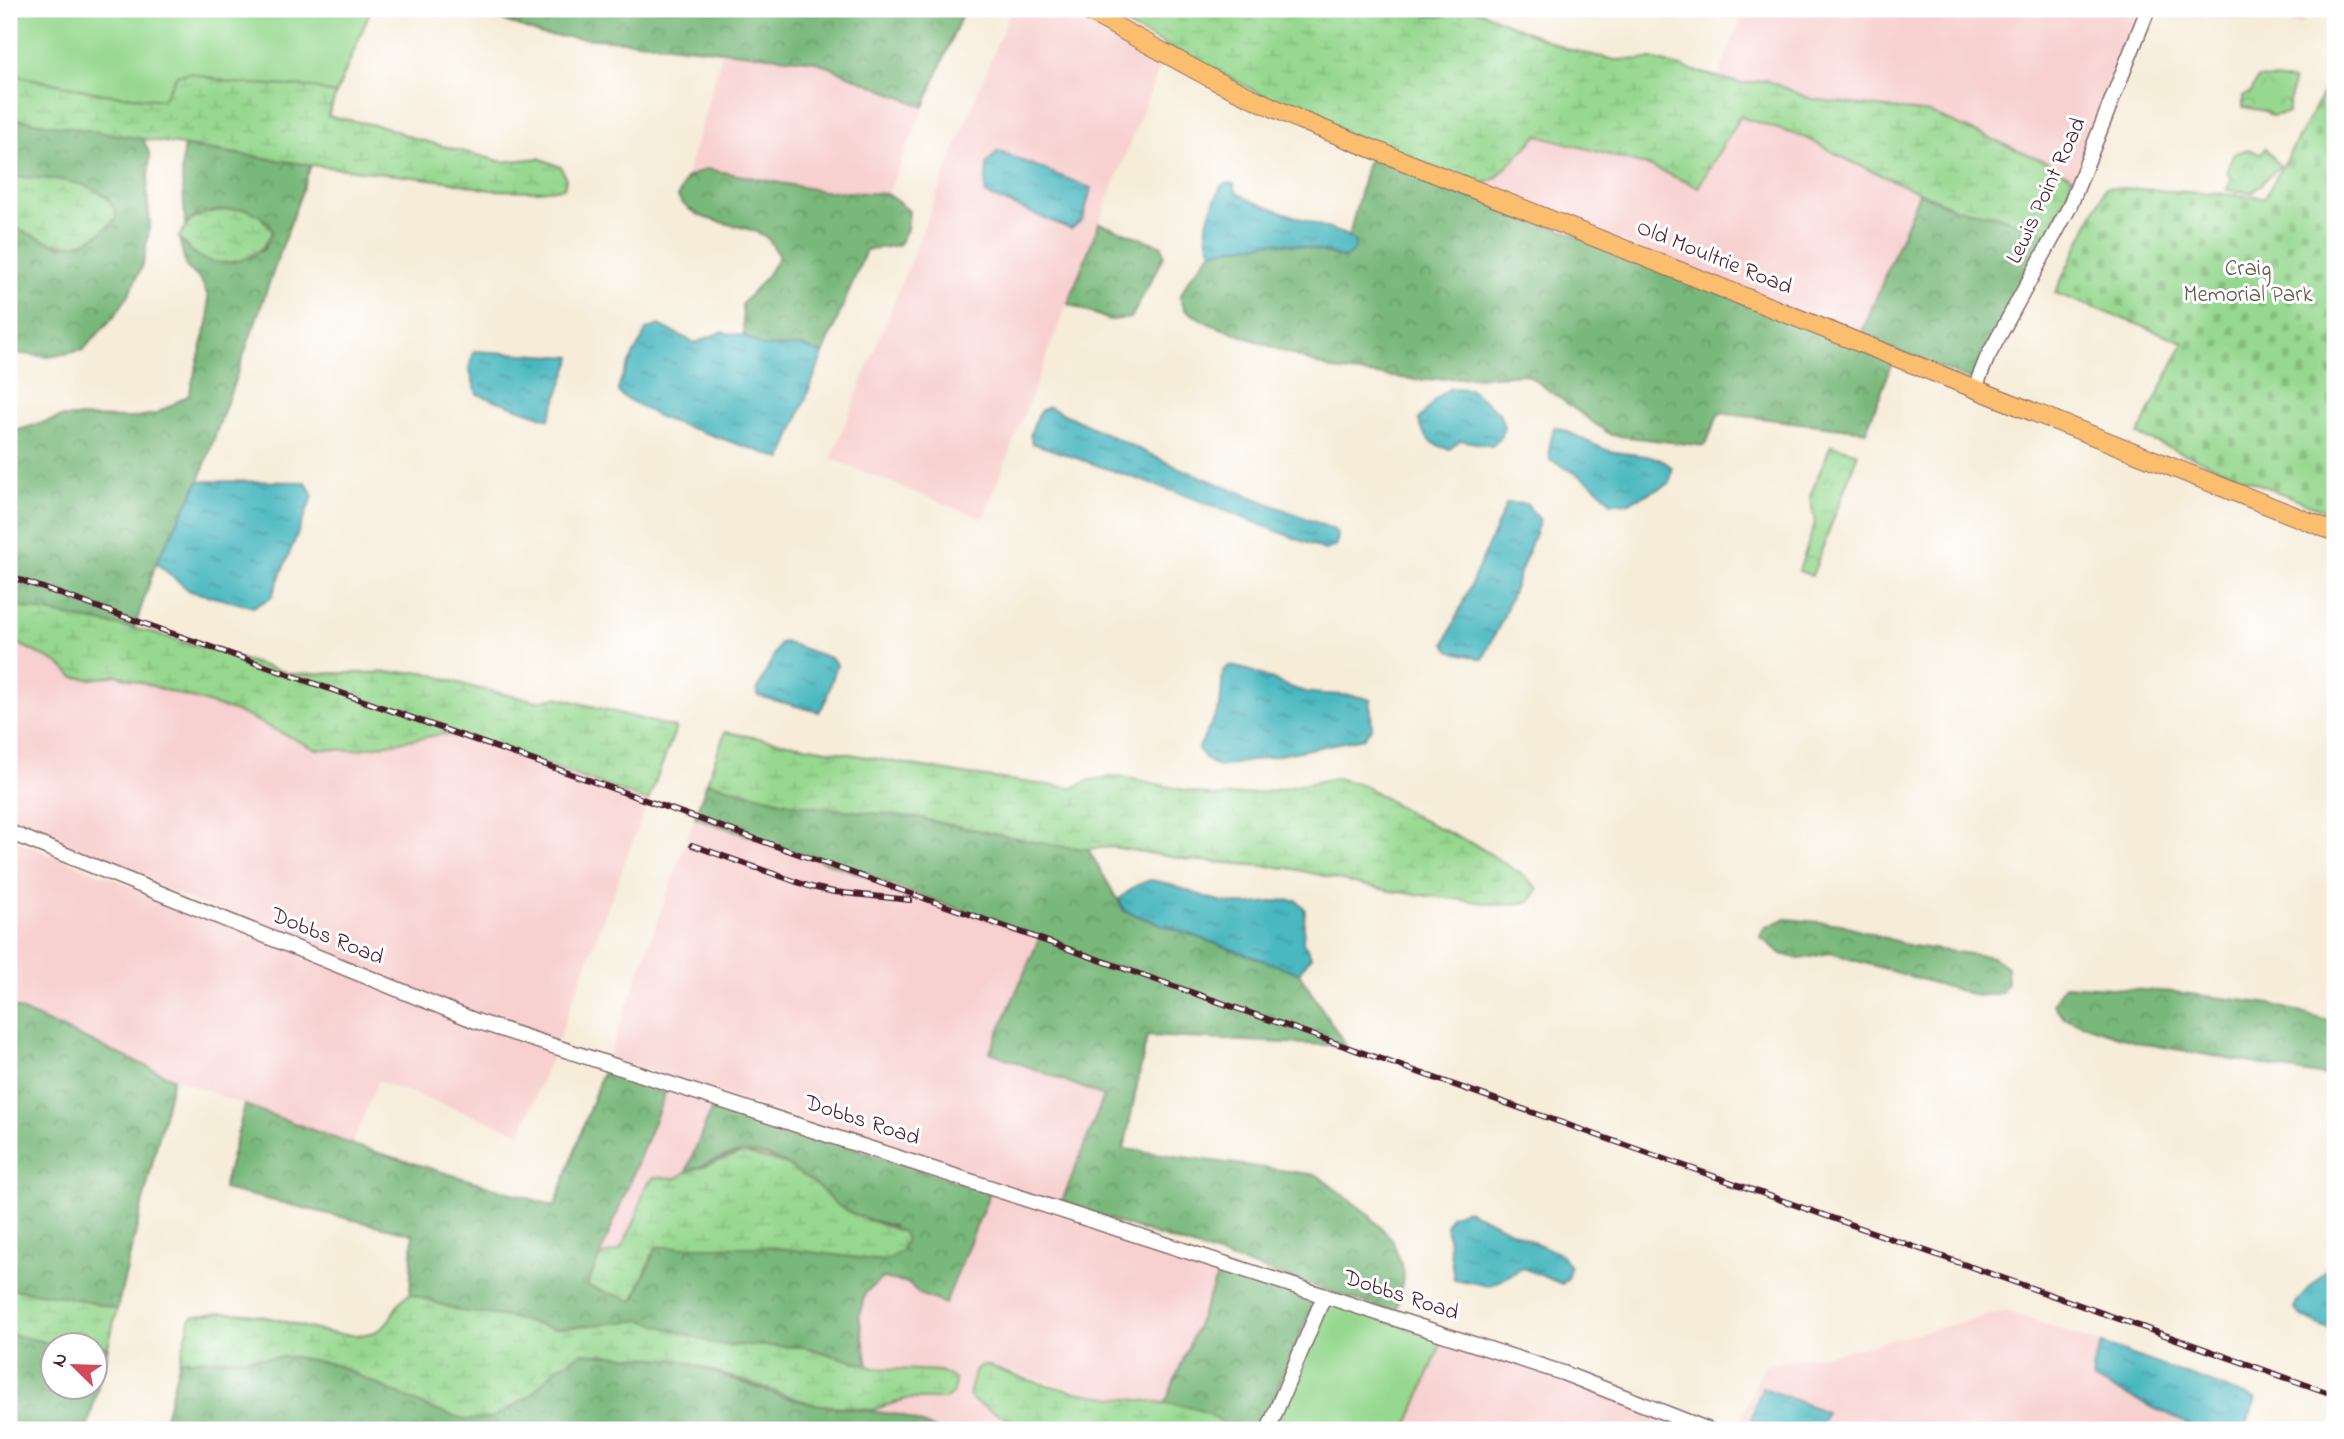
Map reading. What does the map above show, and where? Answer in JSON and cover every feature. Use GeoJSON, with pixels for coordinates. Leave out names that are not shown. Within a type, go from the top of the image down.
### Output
{"type":"FeatureCollection","features":[{"type":"Feature","properties":{"kind":"main road","name":"Old Moultrie Road"},"geometry":{"type":"LineString","coordinates":[[1084,9],[1218,82],[1289,115],[2335,532]]}},
{"type":"Feature","properties":{"kind":"street","name":"Lewis Point Road"},"geometry":{"type":"LineString","coordinates":[[1975,388],[1987,358],[2069,208],[2148,9]]}},
{"type":"Feature","properties":{"kind":"street","name":"Dobbs Road"},"geometry":{"type":"LineString","coordinates":[[9,832],[476,1021],[1563,1373],[1709,1430]]}},
{"type":"Feature","properties":{"kind":"street"},"geometry":{"type":"LineString","coordinates":[[1268,1430],[1324,1296]]}},
{"type":"Feature","properties":{"kind":"shaded area"},"geometry":{"type":"Polygon","coordinates":[[[1011,9],[1073,9],[1163,59],[983,519],[831,459],[1011,9]]]}},
{"type":"Feature","properties":{"kind":"shaded area"},"geometry":{"type":"Polygon","coordinates":[[[1745,9],[2141,9],[2075,179],[2044,161],[1930,113],[1811,99],[1766,80],[1742,84],[1718,77],[1745,9]]]}},
{"type":"Feature","properties":{"kind":"shaded area"},"geometry":{"type":"Polygon","coordinates":[[[2154,9],[2313,9],[2301,24],[2152,13],[2154,9]]]}},
{"type":"Feature","properties":{"kind":"shaded area"},"geometry":{"type":"Polygon","coordinates":[[[723,50],[816,61],[924,107],[888,194],[823,191],[706,169],[686,178],[723,50]]]}},
{"type":"Feature","properties":{"kind":"shaded area"},"geometry":{"type":"Polygon","coordinates":[[[1740,117],[1806,138],[1919,193],[1860,337],[1481,186],[1496,178],[1538,135],[1652,167],[1698,187],[1740,117]]]}},
{"type":"Feature","properties":{"kind":"shaded area"},"geometry":{"type":"Polygon","coordinates":[[[9,639],[59,664],[74,677],[92,679],[117,675],[240,713],[315,749],[355,750],[442,734],[470,738],[648,801],[557,1042],[478,1016],[9,826],[9,639]]]}},
{"type":"Feature","properties":{"kind":"shaded area"},"geometry":{"type":"Polygon","coordinates":[[[695,817],[1040,938],[1104,1096],[1061,1204],[608,1058],[695,817]]]}},
{"type":"Feature","properties":{"kind":"shaded area"},"geometry":{"type":"Polygon","coordinates":[[[9,838],[553,1052],[521,1133],[378,1081],[352,1145],[173,1078],[9,1005],[9,838]]]}},
{"type":"Feature","properties":{"kind":"shaded area"},"geometry":{"type":"Polygon","coordinates":[[[667,1089],[714,1103],[686,1172],[677,1178],[665,1177],[645,1187],[635,1221],[620,1250],[600,1256],[667,1089]]]}},
{"type":"Feature","properties":{"kind":"shaded area"},"geometry":{"type":"Polygon","coordinates":[[[990,1192],[1221,1267],[1165,1404],[1107,1397],[988,1365],[980,1366],[975,1372],[971,1382],[973,1401],[1003,1417],[998,1430],[937,1430],[900,1415],[873,1410],[906,1399],[946,1399],[939,1371],[868,1365],[859,1316],[865,1293],[882,1278],[909,1283],[919,1294],[990,1192]]]}},
{"type":"Feature","properties":{"kind":"shaded area"},"geometry":{"type":"Polygon","coordinates":[[[2006,1311],[2102,1344],[2092,1368],[2159,1410],[2192,1426],[2193,1430],[1736,1430],[1764,1365],[1854,1349],[2006,1311]]]}},
{"type":"Feature","properties":{"kind":"shaded area"},"geometry":{"type":"Polygon","coordinates":[[[1443,1339],[1561,1378],[1695,1430],[1406,1430],[1443,1339]]]}},
{"type":"Feature","properties":{"kind":"green space"},"geometry":{"type":"Polygon","coordinates":[[[9,9],[371,9],[336,94],[237,84],[185,74],[177,75],[163,100],[104,94],[9,74],[9,9]]]}},
{"type":"Feature","properties":{"kind":"green space"},"geometry":{"type":"Polygon","coordinates":[[[396,9],[871,9],[898,15],[962,14],[924,107],[815,61],[649,43],[542,35],[493,17],[396,9]]]}},
{"type":"Feature","properties":{"kind":"green space"},"geometry":{"type":"Polygon","coordinates":[[[871,9],[964,9],[962,14],[898,15],[871,9]]]}},
{"type":"Feature","properties":{"kind":"green space"},"geometry":{"type":"Polygon","coordinates":[[[1111,9],[1408,9],[1428,16],[1475,9],[1567,49],[1615,60],[1652,59],[1742,84],[1766,80],[1811,99],[1930,113],[2044,161],[2075,179],[2048,234],[1995,215],[1957,209],[1852,162],[1806,138],[1740,117],[1698,187],[1652,167],[1538,135],[1496,178],[1481,186],[1302,115],[1114,19],[1111,9]]]}},
{"type":"Feature","properties":{"kind":"green space","name":"Craig Memorial Park"},"geometry":{"type":"Polygon","coordinates":[[[2335,72],[2335,515],[2138,435],[2184,342],[2055,293],[2106,187],[2265,197],[2335,72]]]}},
{"type":"Feature","properties":{"kind":"green space"},"geometry":{"type":"Polygon","coordinates":[[[190,73],[233,83],[310,87],[336,94],[328,116],[386,127],[413,138],[503,162],[539,158],[561,167],[566,179],[564,188],[538,191],[490,190],[447,181],[311,165],[9,118],[9,74],[103,94],[163,100],[177,75],[190,73]]]}},
{"type":"Feature","properties":{"kind":"green space"},"geometry":{"type":"Polygon","coordinates":[[[2258,78],[2293,81],[2288,113],[2272,116],[2265,111],[2243,107],[2243,96],[2251,93],[2258,78]]]}},
{"type":"Feature","properties":{"kind":"green space"},"geometry":{"type":"Polygon","coordinates":[[[9,118],[143,139],[150,155],[147,193],[150,224],[143,264],[116,314],[83,350],[49,357],[9,352],[9,225],[63,247],[116,212],[106,196],[13,177],[9,180],[9,118]]]}},
{"type":"Feature","properties":{"kind":"green space"},"geometry":{"type":"Polygon","coordinates":[[[184,146],[311,165],[199,481],[156,563],[134,629],[9,605],[9,426],[18,430],[62,417],[131,418],[155,414],[189,395],[209,319],[208,296],[201,280],[186,267],[179,238],[195,254],[211,259],[241,258],[265,248],[270,223],[246,209],[196,216],[185,225],[182,175],[184,146]]]}},
{"type":"Feature","properties":{"kind":"green space"},"geometry":{"type":"Polygon","coordinates":[[[2265,148],[2280,166],[2253,192],[2227,190],[2231,179],[2227,172],[2234,154],[2248,149],[2261,154],[2265,148]]]}},
{"type":"Feature","properties":{"kind":"green space"},"geometry":{"type":"Polygon","coordinates":[[[1370,153],[1893,362],[1866,431],[1719,413],[1705,446],[1611,435],[1526,374],[1419,380],[1334,370],[1210,324],[1185,310],[1180,297],[1187,282],[1212,251],[1274,242],[1298,245],[1345,258],[1355,243],[1349,236],[1370,153]]]}},
{"type":"Feature","properties":{"kind":"green space"},"geometry":{"type":"Polygon","coordinates":[[[706,169],[823,191],[888,194],[909,211],[907,229],[899,245],[866,250],[823,354],[801,346],[764,347],[744,336],[742,304],[766,277],[779,257],[769,240],[758,233],[708,219],[686,207],[678,197],[686,178],[706,169]]]}},
{"type":"Feature","properties":{"kind":"green space"},"geometry":{"type":"Polygon","coordinates":[[[13,177],[58,180],[90,188],[103,195],[112,205],[116,218],[90,240],[77,244],[52,243],[39,238],[9,225],[9,180],[13,177]]]}},
{"type":"Feature","properties":{"kind":"green space"},"geometry":{"type":"Polygon","coordinates":[[[1919,193],[1957,209],[1995,215],[2048,234],[1971,380],[1860,337],[1919,193]]]}},
{"type":"Feature","properties":{"kind":"green space"},"geometry":{"type":"Polygon","coordinates":[[[246,209],[259,215],[272,230],[262,248],[253,255],[232,262],[210,261],[197,255],[179,238],[184,228],[198,216],[216,211],[246,209]]]}},
{"type":"Feature","properties":{"kind":"green space"},"geometry":{"type":"Polygon","coordinates":[[[1099,223],[1162,246],[1164,256],[1131,318],[1110,320],[1068,304],[1099,223]]]}},
{"type":"Feature","properties":{"kind":"green space"},"geometry":{"type":"Polygon","coordinates":[[[1831,445],[1858,453],[1812,576],[1799,571],[1815,523],[1810,496],[1831,445]]]}},
{"type":"Feature","properties":{"kind":"green space"},"geometry":{"type":"Polygon","coordinates":[[[9,605],[151,632],[291,674],[424,672],[472,687],[537,701],[557,697],[676,728],[648,801],[470,738],[442,734],[355,750],[315,749],[240,713],[117,675],[92,679],[74,677],[59,664],[9,639],[9,605]]]}},
{"type":"Feature","properties":{"kind":"green space"},"geometry":{"type":"Polygon","coordinates":[[[725,732],[970,775],[1072,788],[1090,780],[1120,776],[1216,797],[1265,792],[1336,778],[1363,785],[1420,819],[1477,846],[1523,875],[1538,889],[1530,902],[1502,905],[1390,891],[1289,868],[1189,860],[1113,847],[1088,849],[1051,845],[918,818],[794,804],[707,782],[725,732]]]}},
{"type":"Feature","properties":{"kind":"green space"},"geometry":{"type":"Polygon","coordinates":[[[707,782],[794,804],[918,818],[1051,845],[1088,849],[1124,911],[1299,973],[1346,1046],[1147,1036],[1124,1149],[1317,1175],[1368,1214],[1392,1239],[1404,1272],[1396,1313],[1061,1204],[1104,1096],[990,1052],[1040,937],[695,817],[707,782]]]}},
{"type":"Feature","properties":{"kind":"green space"},"geometry":{"type":"Polygon","coordinates":[[[1785,919],[1841,924],[1911,946],[1993,957],[2007,967],[2008,983],[2001,993],[1978,996],[1830,953],[1799,959],[1782,954],[1760,937],[1764,928],[1785,919]]]}},
{"type":"Feature","properties":{"kind":"green space"},"geometry":{"type":"Polygon","coordinates":[[[2064,985],[2174,992],[2271,1004],[2335,1023],[2335,1078],[2136,1042],[2064,1018],[2053,1004],[2064,985]]]}},
{"type":"Feature","properties":{"kind":"green space"},"geometry":{"type":"Polygon","coordinates":[[[9,1005],[173,1078],[117,1309],[67,1297],[9,1289],[9,1005]]]}},
{"type":"Feature","properties":{"kind":"green space"},"geometry":{"type":"Polygon","coordinates":[[[604,1068],[667,1089],[588,1286],[634,1301],[656,1247],[771,1247],[884,1261],[893,1226],[850,1213],[794,1170],[771,1157],[736,1154],[686,1172],[714,1103],[990,1192],[945,1304],[919,1294],[909,1283],[882,1278],[865,1293],[859,1316],[868,1365],[804,1347],[718,1345],[683,1335],[579,1327],[554,1329],[508,1317],[460,1311],[410,1294],[413,1234],[223,1189],[245,1105],[353,1145],[555,1206],[604,1068]]]}},
{"type":"Feature","properties":{"kind":"green space"},"geometry":{"type":"Polygon","coordinates":[[[743,1153],[785,1164],[815,1184],[837,1205],[857,1216],[903,1232],[906,1239],[901,1251],[884,1261],[771,1247],[656,1247],[633,1301],[587,1286],[600,1256],[620,1250],[635,1221],[645,1187],[654,1177],[677,1178],[686,1172],[743,1153]]]}},
{"type":"Feature","properties":{"kind":"green space"},"geometry":{"type":"Polygon","coordinates":[[[1221,1267],[1316,1298],[1260,1430],[1230,1430],[1174,1405],[1165,1404],[1221,1267]]]}},
{"type":"Feature","properties":{"kind":"green space"},"geometry":{"type":"Polygon","coordinates":[[[9,1289],[67,1297],[117,1309],[108,1347],[108,1330],[38,1330],[38,1340],[9,1334],[9,1289]]]}},
{"type":"Feature","properties":{"kind":"green space"},"geometry":{"type":"Polygon","coordinates":[[[410,1294],[460,1311],[508,1317],[554,1329],[642,1320],[718,1345],[804,1347],[876,1368],[939,1371],[955,1379],[954,1392],[946,1399],[906,1399],[873,1410],[813,1404],[680,1360],[582,1353],[556,1368],[530,1396],[492,1418],[467,1420],[431,1409],[334,1364],[294,1357],[180,1360],[191,1317],[221,1313],[251,1314],[336,1334],[362,1335],[386,1325],[400,1302],[410,1294]]]}},
{"type":"Feature","properties":{"kind":"green space"},"geometry":{"type":"Polygon","coordinates":[[[1328,1302],[1443,1339],[1406,1430],[1274,1430],[1328,1302]]]}},
{"type":"Feature","properties":{"kind":"green space"},"geometry":{"type":"Polygon","coordinates":[[[9,1334],[38,1338],[38,1400],[95,1400],[87,1430],[9,1430],[9,1334]]]}},
{"type":"Feature","properties":{"kind":"green space"},"geometry":{"type":"Polygon","coordinates":[[[582,1353],[680,1360],[781,1396],[813,1404],[900,1415],[937,1430],[162,1430],[180,1360],[294,1357],[334,1364],[431,1409],[492,1418],[530,1396],[556,1368],[582,1353]]]}},
{"type":"Feature","properties":{"kind":"green space"},"geometry":{"type":"Polygon","coordinates":[[[988,1365],[1029,1380],[1080,1392],[1191,1408],[1220,1420],[1230,1430],[1039,1430],[1019,1425],[973,1401],[969,1395],[975,1372],[980,1366],[988,1365]]]}},
{"type":"Feature","properties":{"kind":"water"},"geometry":{"type":"Polygon","coordinates":[[[1408,9],[1458,9],[1440,16],[1408,9]]]}},
{"type":"Feature","properties":{"kind":"water"},"geometry":{"type":"Polygon","coordinates":[[[998,151],[1091,188],[1083,219],[1071,229],[985,194],[987,163],[998,151]]]}},
{"type":"Feature","properties":{"kind":"water"},"geometry":{"type":"Polygon","coordinates":[[[1234,184],[1236,192],[1252,201],[1349,236],[1355,243],[1355,249],[1345,258],[1298,245],[1274,242],[1212,251],[1207,234],[1208,218],[1221,186],[1234,184]]]}},
{"type":"Feature","properties":{"kind":"water"},"geometry":{"type":"Polygon","coordinates":[[[659,325],[695,343],[721,332],[744,336],[764,347],[801,346],[823,354],[782,459],[661,418],[622,396],[618,391],[619,384],[646,330],[659,325]]]}},
{"type":"Feature","properties":{"kind":"water"},"geometry":{"type":"Polygon","coordinates":[[[474,351],[572,357],[549,419],[477,394],[469,368],[474,351]]]}},
{"type":"Feature","properties":{"kind":"water"},"geometry":{"type":"Polygon","coordinates":[[[1450,388],[1469,389],[1499,412],[1504,427],[1500,439],[1492,446],[1460,440],[1450,449],[1438,446],[1426,436],[1419,420],[1435,400],[1450,388]]]}},
{"type":"Feature","properties":{"kind":"water"},"geometry":{"type":"Polygon","coordinates":[[[1049,407],[1179,468],[1333,529],[1338,535],[1336,546],[1325,550],[1190,497],[1032,443],[1030,434],[1040,411],[1049,407]]]}},
{"type":"Feature","properties":{"kind":"water"},"geometry":{"type":"Polygon","coordinates":[[[1554,427],[1610,451],[1659,459],[1672,468],[1670,483],[1630,502],[1611,503],[1591,484],[1550,460],[1549,449],[1554,427]]]}},
{"type":"Feature","properties":{"kind":"water"},"geometry":{"type":"Polygon","coordinates":[[[199,481],[306,482],[313,496],[271,598],[253,607],[190,591],[156,563],[199,481]]]}},
{"type":"Feature","properties":{"kind":"water"},"geometry":{"type":"Polygon","coordinates":[[[1507,503],[1526,504],[1540,520],[1502,620],[1483,659],[1450,651],[1445,643],[1507,503]]]}},
{"type":"Feature","properties":{"kind":"water"},"geometry":{"type":"Polygon","coordinates":[[[785,642],[830,658],[837,664],[826,700],[819,712],[758,696],[757,690],[780,643],[785,642]]]}},
{"type":"Feature","properties":{"kind":"water"},"geometry":{"type":"Polygon","coordinates":[[[1229,666],[1249,670],[1306,692],[1357,696],[1370,700],[1372,727],[1364,738],[1220,767],[1209,762],[1198,749],[1220,707],[1223,671],[1229,666]]]}},
{"type":"Feature","properties":{"kind":"water"},"geometry":{"type":"Polygon","coordinates":[[[1150,880],[1236,904],[1297,900],[1305,909],[1303,942],[1311,956],[1299,973],[1124,911],[1119,899],[1135,886],[1150,880]]]}},
{"type":"Feature","properties":{"kind":"water"},"geometry":{"type":"Polygon","coordinates":[[[1467,1210],[1562,1255],[1570,1267],[1568,1278],[1562,1284],[1523,1268],[1489,1286],[1454,1279],[1446,1225],[1451,1215],[1467,1210]]]}},
{"type":"Feature","properties":{"kind":"water"},"geometry":{"type":"Polygon","coordinates":[[[2335,1246],[2335,1332],[2302,1317],[2294,1308],[2324,1272],[2335,1246]]]}},
{"type":"Feature","properties":{"kind":"water"},"geometry":{"type":"Polygon","coordinates":[[[2102,1344],[2256,1399],[2244,1430],[2193,1430],[2192,1426],[2094,1380],[2092,1368],[2102,1344]]]}},
{"type":"Feature","properties":{"kind":"water"},"geometry":{"type":"Polygon","coordinates":[[[1762,1387],[1826,1412],[1820,1430],[1778,1430],[1751,1420],[1762,1387]]]}},
{"type":"Feature","properties":{"kind":"railway"},"geometry":{"type":"LineString","coordinates":[[9,576],[2335,1395]]}},
{"type":"Feature","properties":{"kind":"railway"},"geometry":{"type":"LineString","coordinates":[[692,845],[811,887],[910,900]]}}]}
